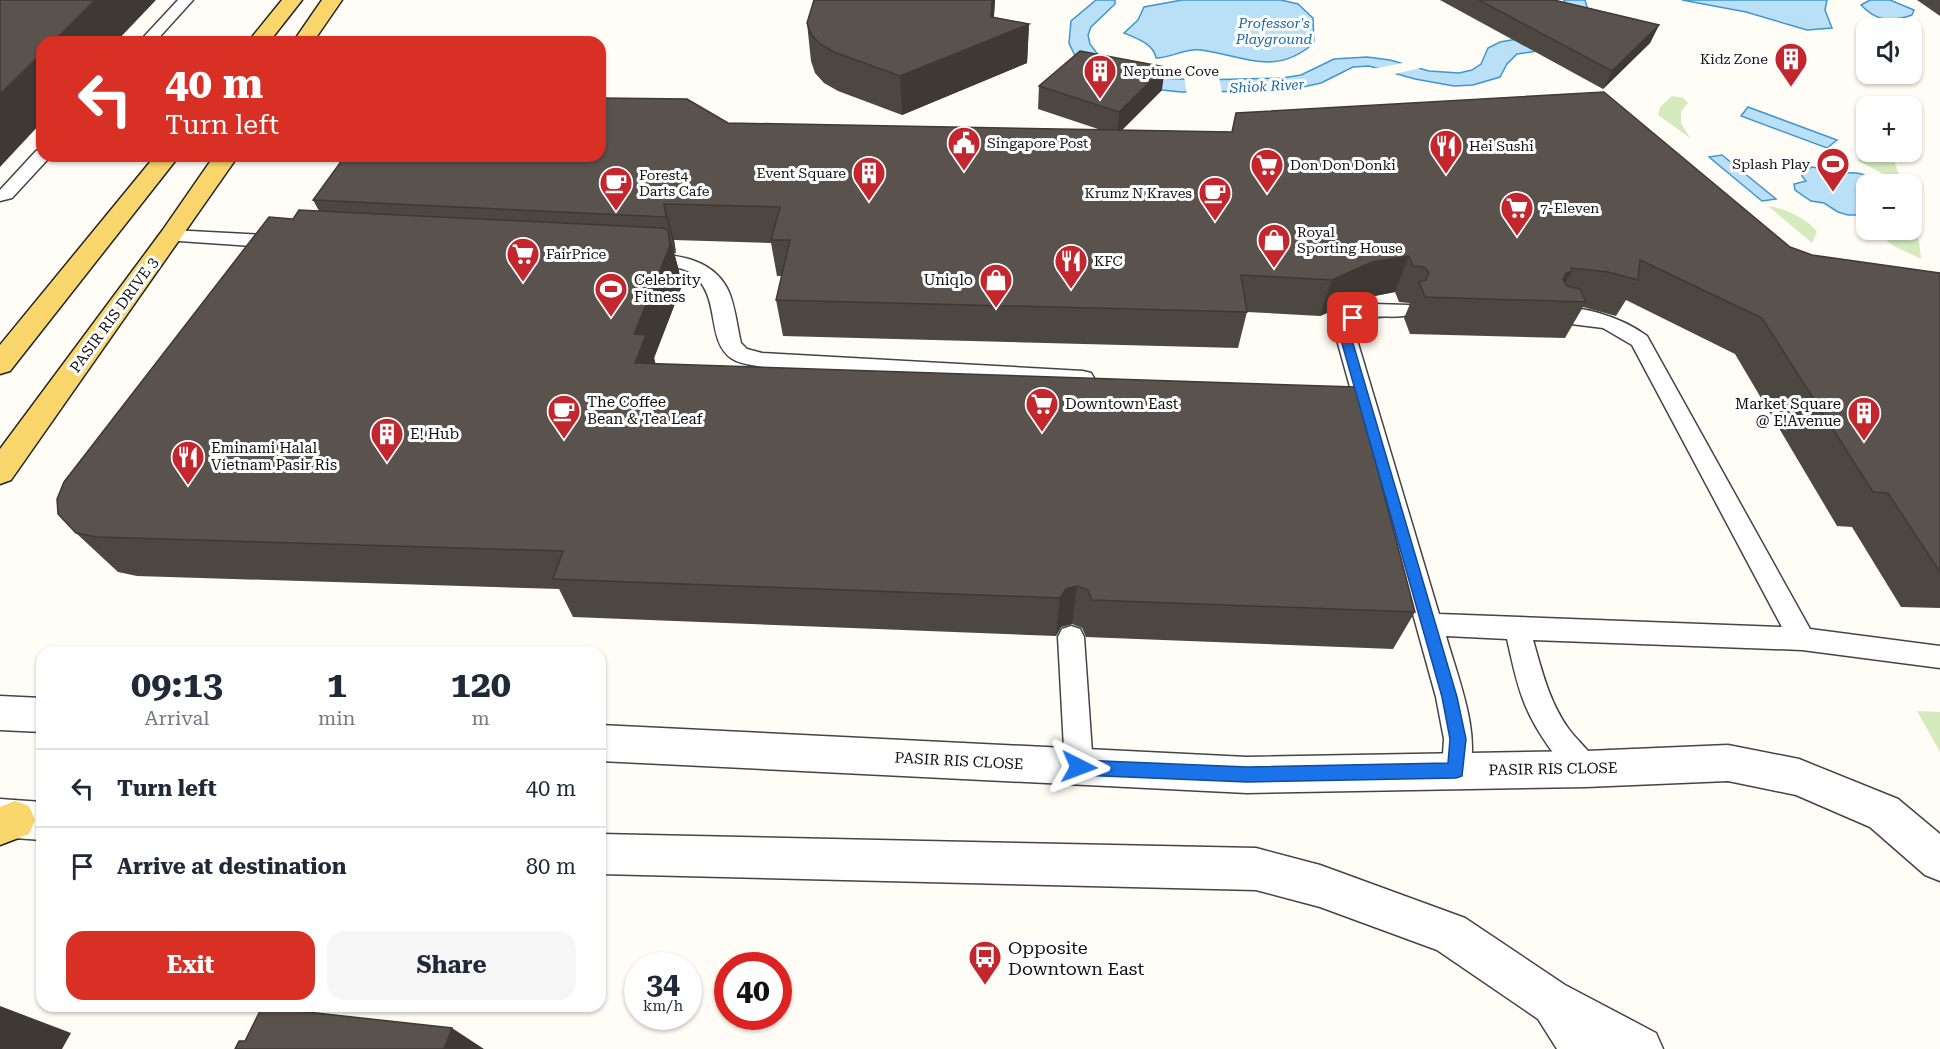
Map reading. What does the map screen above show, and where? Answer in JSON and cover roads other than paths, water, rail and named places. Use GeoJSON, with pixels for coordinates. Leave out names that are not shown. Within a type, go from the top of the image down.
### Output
{"type":"FeatureCollection","features":[{"type":"Feature","properties":{"kind":"main road"},"geometry":{"type":"LineString","coordinates":[[263,36],[292,0]]}},
{"type":"Feature","properties":{"kind":"main road"},"geometry":{"type":"LineString","coordinates":[[307,36],[332,0]]}},
{"type":"Feature","properties":{"kind":"main road"},"geometry":{"type":"LineString","coordinates":[[0,364],[162,162]]}},
{"type":"Feature","properties":{"kind":"main road","name":"PASIR RIS DRIVE 3"},"geometry":{"type":"LineString","coordinates":[[0,472],[222,162]]}},
{"type":"Feature","properties":{"kind":"street"},"geometry":{"type":"LineString","coordinates":[[0,713],[36,715]]}},
{"type":"Feature","properties":{"kind":"street","name":"PASIR RIS CLOSE"},"geometry":{"type":"LineString","coordinates":[[606,743],[1247,775],[1586,769],[1728,763],[1799,777],[1884,813],[1940,861]]}},
{"type":"Feature","properties":{"kind":"street"},"geometry":{"type":"LineString","coordinates":[[606,854],[1256,869],[1320,886],[1450,933],[1549,1001],[1640,1049]]}},
{"type":"Feature","properties":{"kind":"street"},"geometry":{"type":"LineString","coordinates":[[1549,1001],[1585,1049]]}},
{"type":"Feature","properties":{"kind":"lane"},"geometry":{"type":"LineString","coordinates":[[153,36],[186,0]]}},
{"type":"Feature","properties":{"kind":"lane"},"geometry":{"type":"LineString","coordinates":[[0,196],[6,194],[36,162]]}},
{"type":"Feature","properties":{"kind":"lane"},"geometry":{"type":"LineString","coordinates":[[171,236],[299,243]]}},
{"type":"Feature","properties":{"kind":"lane"},"geometry":{"type":"LineString","coordinates":[[622,258],[677,261],[698,269],[718,290],[730,346],[740,355],[762,360],[1096,379]]}},
{"type":"Feature","properties":{"kind":"lane"},"geometry":{"type":"LineString","coordinates":[[1402,310],[1375,309],[1363,312],[1353,318],[1347,328],[1347,340],[1431,625],[1458,739],[1456,770]]}},
{"type":"Feature","properties":{"kind":"lane"},"geometry":{"type":"LineString","coordinates":[[1556,315],[1605,320],[1617,325],[1640,341],[1802,639]]}},
{"type":"Feature","properties":{"kind":"lane"},"geometry":{"type":"LineString","coordinates":[[1431,625],[1802,639],[1940,657]]}},
{"type":"Feature","properties":{"kind":"lane"},"geometry":{"type":"LineString","coordinates":[[1517,629],[1536,701],[1559,738],[1586,769]]}},
{"type":"Feature","properties":{"kind":"lane"},"geometry":{"type":"LineString","coordinates":[[1071,637],[1079,767]]}},
{"type":"Feature","properties":{"kind":"water","name":"Shiok River"},"geometry":{"type":"Polygon","coordinates":[[[1096,0],[1115,0],[1115,4],[1091,27],[1088,35],[1090,44],[1099,56],[1161,78],[1199,80],[1282,78],[1301,75],[1334,59],[1367,57],[1390,60],[1429,71],[1459,73],[1472,70],[1481,64],[1488,48],[1500,42],[1517,39],[1566,6],[1564,0],[1585,0],[1589,13],[1544,50],[1517,54],[1507,64],[1500,77],[1473,85],[1454,86],[1415,79],[1369,66],[1353,67],[1321,83],[1285,91],[1181,92],[1162,90],[1075,56],[1069,43],[1071,21],[1096,0]]]}},
{"type":"Feature","properties":{"kind":"water","name":"Professor's Playground"},"geometry":{"type":"Polygon","coordinates":[[[1182,0],[1281,0],[1298,4],[1313,18],[1314,43],[1300,53],[1273,62],[1201,50],[1156,58],[1148,45],[1124,33],[1138,20],[1144,7],[1182,0]]]}},
{"type":"Feature","properties":{"kind":"water"},"geometry":{"type":"Polygon","coordinates":[[[1682,0],[1827,0],[1825,10],[1832,28],[1807,30],[1746,12],[1682,0]]]}},
{"type":"Feature","properties":{"kind":"water"},"geometry":{"type":"Polygon","coordinates":[[[1870,0],[1890,0],[1914,10],[1912,15],[1901,18],[1882,18],[1873,15],[1861,5],[1870,0]]]}},
{"type":"Feature","properties":{"kind":"water"},"geometry":{"type":"Polygon","coordinates":[[[1748,107],[1837,140],[1827,148],[1741,116],[1748,107]]]}},
{"type":"Feature","properties":{"kind":"water"},"geometry":{"type":"Polygon","coordinates":[[[1722,155],[1776,199],[1762,201],[1709,157],[1722,155]]]}},
{"type":"Feature","properties":{"kind":"water","name":"Splash Play"},"geometry":{"type":"Polygon","coordinates":[[[1812,167],[1837,173],[1860,174],[1856,174],[1856,215],[1838,212],[1824,203],[1811,201],[1795,190],[1794,184],[1806,181],[1802,172],[1812,167]]]}},
{"type":"Feature","properties":{"kind":"place","name":"Kidz Zone"},"geometry":{"type":"Point","coordinates":[1791,88]}},
{"type":"Feature","properties":{"kind":"place","name":"Neptune Cove"},"geometry":{"type":"Point","coordinates":[1100,100]}},
{"type":"Feature","properties":{"kind":"place","name":"Singapore Post"},"geometry":{"type":"Point","coordinates":[964,172]}},
{"type":"Feature","properties":{"kind":"place","name":"Hei Sushi"},"geometry":{"type":"Point","coordinates":[1446,175]}},
{"type":"Feature","properties":{"kind":"place","name":"Splash Play"},"geometry":{"type":"Point","coordinates":[1833,193]}},
{"type":"Feature","properties":{"kind":"place","name":"Don Don Donki"},"geometry":{"type":"Point","coordinates":[1267,194]}},
{"type":"Feature","properties":{"kind":"place","name":"Event Square"},"geometry":{"type":"Point","coordinates":[869,202]}},
{"type":"Feature","properties":{"kind":"place","name":"Forest4 Darts Cafe"},"geometry":{"type":"Point","coordinates":[616,212]}},
{"type":"Feature","properties":{"kind":"place","name":"Krumz N Kraves"},"geometry":{"type":"Point","coordinates":[1215,222]}},
{"type":"Feature","properties":{"kind":"place","name":"7-Eleven"},"geometry":{"type":"Point","coordinates":[1517,237]}},
{"type":"Feature","properties":{"kind":"place","name":"Royal Sporting House"},"geometry":{"type":"Point","coordinates":[1274,269]}},
{"type":"Feature","properties":{"kind":"place","name":"FairPrice"},"geometry":{"type":"Point","coordinates":[523,283]}},
{"type":"Feature","properties":{"kind":"place","name":"KFC"},"geometry":{"type":"Point","coordinates":[1071,290]}},
{"type":"Feature","properties":{"kind":"place","name":"Uniqlo"},"geometry":{"type":"Point","coordinates":[996,309]}},
{"type":"Feature","properties":{"kind":"place","name":"Celebrity Fitness"},"geometry":{"type":"Point","coordinates":[611,318]}},
{"type":"Feature","properties":{"kind":"place","name":"Downtown East"},"geometry":{"type":"Point","coordinates":[1042,433]}},
{"type":"Feature","properties":{"kind":"place","name":"The Coffee Bean & Tea Leaf"},"geometry":{"type":"Point","coordinates":[564,440]}},
{"type":"Feature","properties":{"kind":"place","name":"Market Square @ E!Avenue"},"geometry":{"type":"Point","coordinates":[1864,442]}},
{"type":"Feature","properties":{"kind":"place","name":"E! Hub"},"geometry":{"type":"Point","coordinates":[387,463]}},
{"type":"Feature","properties":{"kind":"place","name":"Eminami Halal Vietnam Pasir Ris"},"geometry":{"type":"Point","coordinates":[188,486]}},
{"type":"Feature","properties":{"kind":"place","name":"Opposite Downtown East"},"geometry":{"type":"Point","coordinates":[985,986]}}]}
